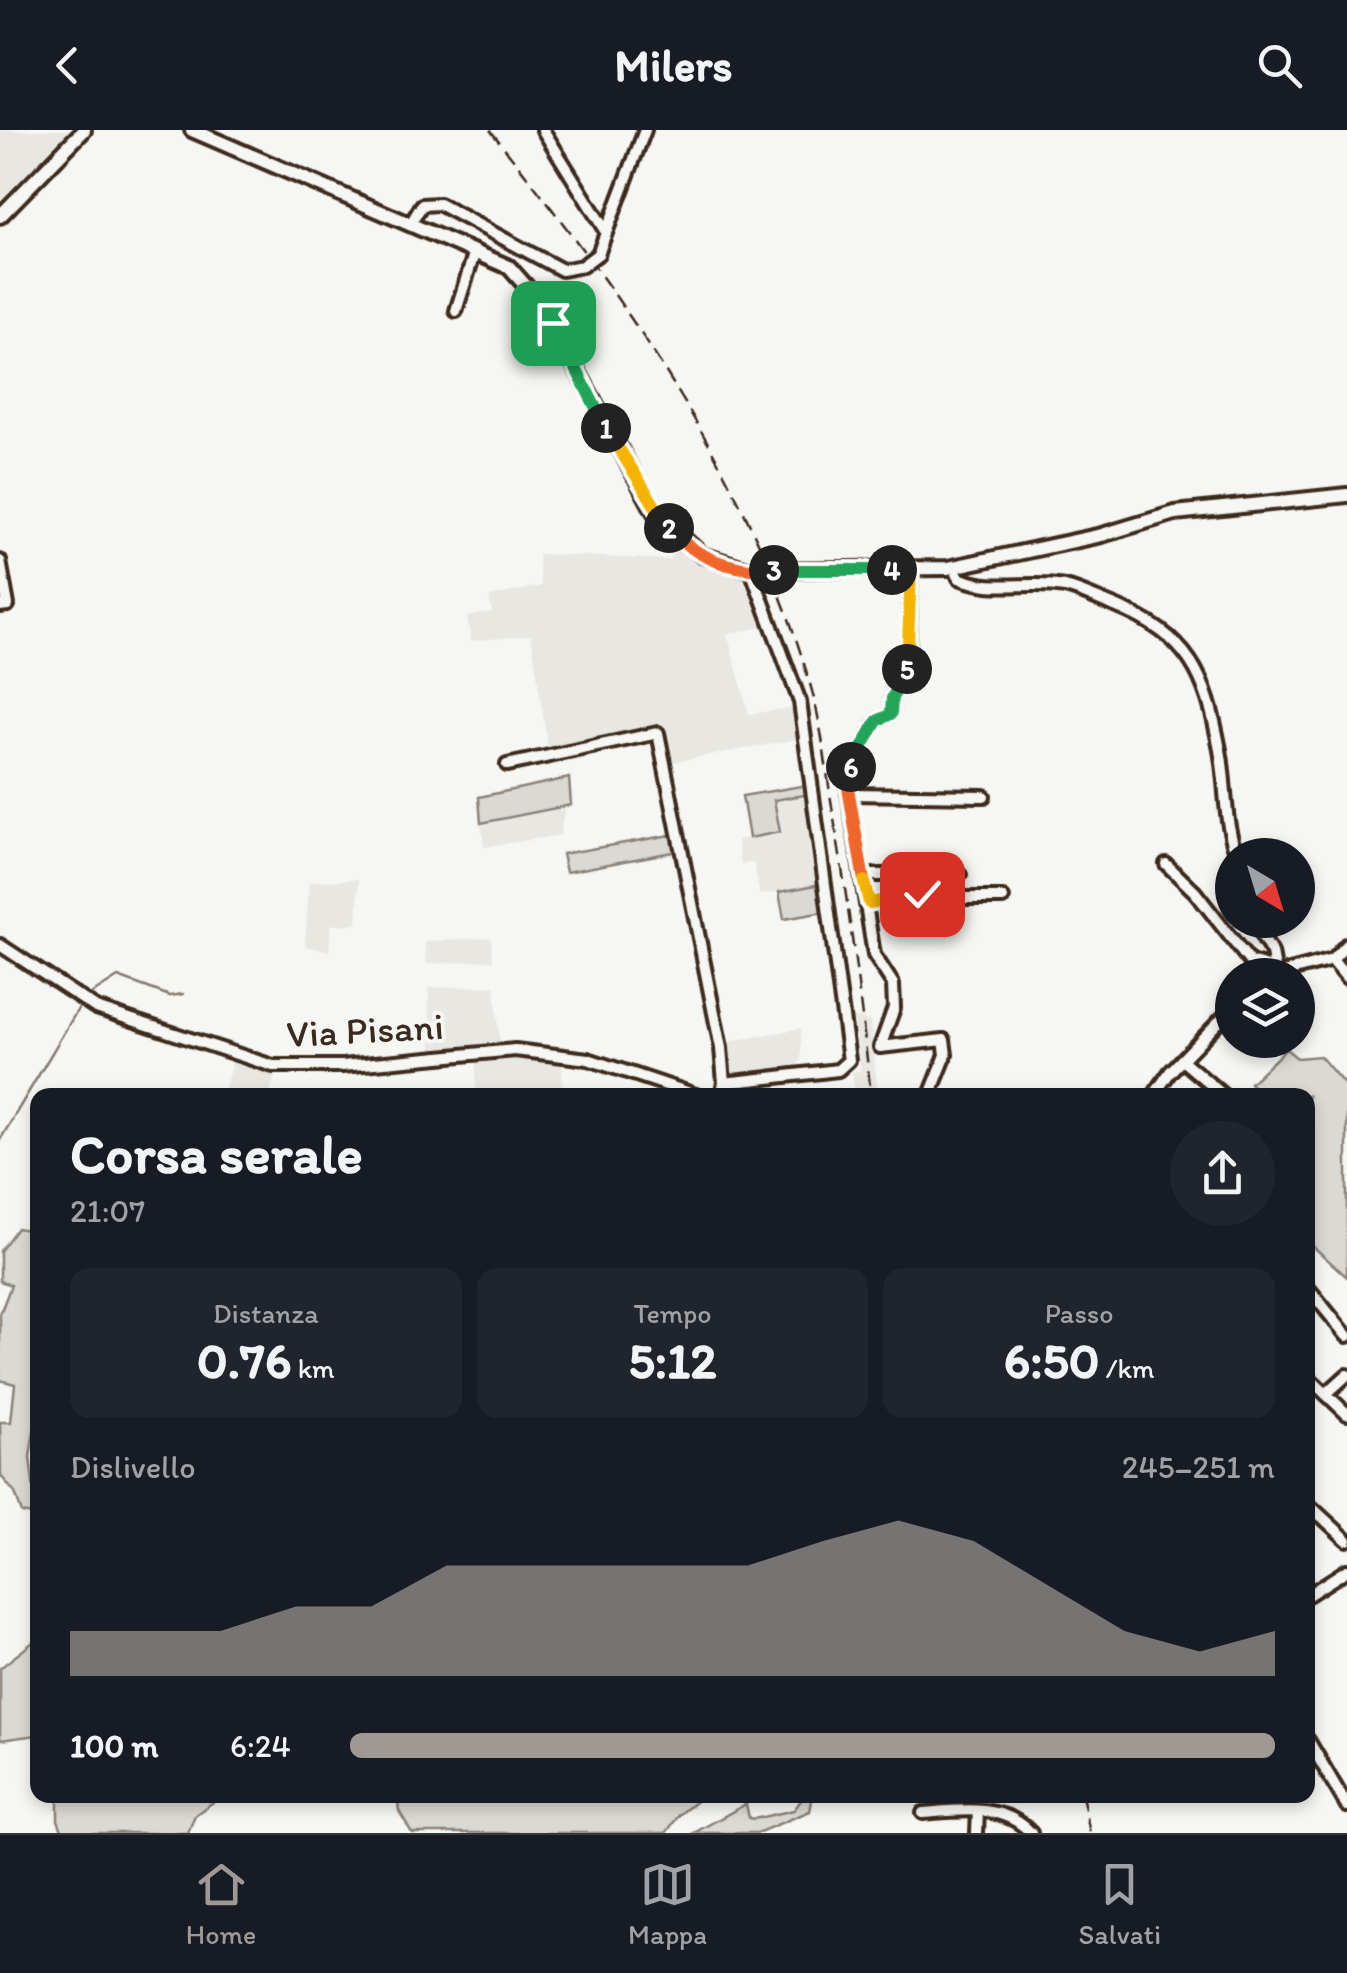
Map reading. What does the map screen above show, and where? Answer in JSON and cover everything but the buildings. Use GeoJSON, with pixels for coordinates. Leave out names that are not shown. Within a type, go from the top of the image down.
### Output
{"type":"FeatureCollection","features":[{"type":"Feature","properties":{"kind":"main road"},"geometry":{"type":"LineString","coordinates":[[0,216],[84,130]]}},
{"type":"Feature","properties":{"kind":"main road"},"geometry":{"type":"LineString","coordinates":[[192,130],[509,267],[540,302],[655,513],[688,547],[724,565],[751,570],[911,570],[954,566],[1102,536],[1175,512],[1347,495]]}},
{"type":"Feature","properties":{"kind":"street"},"geometry":{"type":"LineString","coordinates":[[544,130],[606,232]]}},
{"type":"Feature","properties":{"kind":"street"},"geometry":{"type":"LineString","coordinates":[[411,222],[422,205],[439,204],[562,270],[582,266],[598,254],[645,130]]}},
{"type":"Feature","properties":{"kind":"street"},"geometry":{"type":"LineString","coordinates":[[456,311],[476,250]]}},
{"type":"Feature","properties":{"kind":"street"},"geometry":{"type":"LineString","coordinates":[[0,561],[8,605],[0,606]]}},
{"type":"Feature","properties":{"kind":"street"},"geometry":{"type":"LineString","coordinates":[[954,566],[959,578],[976,585],[1064,588],[1086,594],[1152,622],[1178,641],[1198,670],[1210,708],[1220,752],[1225,824],[1230,838]]}},
{"type":"Feature","properties":{"kind":"street"},"geometry":{"type":"LineString","coordinates":[[728,1088],[838,1070],[850,1060],[800,702],[751,570]]}},
{"type":"Feature","properties":{"kind":"street"},"geometry":{"type":"LineString","coordinates":[[911,570],[906,670],[892,698],[891,714],[877,721],[846,776],[869,903],[874,955],[893,984],[894,1008],[880,1046],[944,1040],[946,1055],[933,1088]]}},
{"type":"Feature","properties":{"kind":"street"},"geometry":{"type":"LineString","coordinates":[[507,764],[654,734],[660,737],[722,1088]]}},
{"type":"Feature","properties":{"kind":"street"},"geometry":{"type":"LineString","coordinates":[[848,794],[984,796]]}},
{"type":"Feature","properties":{"kind":"street"},"geometry":{"type":"LineString","coordinates":[[1166,864],[1195,892],[1247,958]]}},
{"type":"Feature","properties":{"kind":"street"},"geometry":{"type":"LineString","coordinates":[[863,874],[960,875]]}},
{"type":"Feature","properties":{"kind":"street"},"geometry":{"type":"LineString","coordinates":[[869,903],[922,894],[937,898],[1003,898]]}},
{"type":"Feature","properties":{"kind":"street"},"geometry":{"type":"LineString","coordinates":[[1315,964],[1332,960],[1347,944]]}},
{"type":"Feature","properties":{"kind":"street","name":"Via Pisani"},"geometry":{"type":"LineString","coordinates":[[0,945],[84,1002],[290,1069],[515,1050],[588,1059],[675,1088]]}},
{"type":"Feature","properties":{"kind":"street"},"geometry":{"type":"LineString","coordinates":[[1332,960],[1347,978]]}},
{"type":"Feature","properties":{"kind":"street"},"geometry":{"type":"LineString","coordinates":[[1160,1088],[1215,1026]]}},
{"type":"Feature","properties":{"kind":"street"},"geometry":{"type":"LineString","coordinates":[[1182,1060],[1215,1088]]}},
{"type":"Feature","properties":{"kind":"street"},"geometry":{"type":"LineString","coordinates":[[1315,1297],[1347,1336]]}},
{"type":"Feature","properties":{"kind":"street"},"geometry":{"type":"LineString","coordinates":[[1326,1394],[1347,1376]]}},
{"type":"Feature","properties":{"kind":"street"},"geometry":{"type":"LineString","coordinates":[[1315,1384],[1347,1414]]}},
{"type":"Feature","properties":{"kind":"street"},"geometry":{"type":"LineString","coordinates":[[1315,1510],[1347,1540]]}},
{"type":"Feature","properties":{"kind":"street"},"geometry":{"type":"LineString","coordinates":[[1315,1591],[1347,1570]]}},
{"type":"Feature","properties":{"kind":"street"},"geometry":{"type":"LineString","coordinates":[[1315,1752],[1347,1806]]}},
{"type":"Feature","properties":{"kind":"street"},"geometry":{"type":"LineString","coordinates":[[923,1813],[978,1810],[1015,1818],[1031,1833]]}},
{"type":"Feature","properties":{"kind":"street"},"geometry":{"type":"LineString","coordinates":[[976,1833],[978,1810]]}},
{"type":"Feature","properties":{"kind":"shaded area"},"geometry":{"type":"Polygon","coordinates":[[[0,130],[77,130],[0,208],[0,130]]]}},
{"type":"Feature","properties":{"kind":"shaded area"},"geometry":{"type":"Polygon","coordinates":[[[676,543],[703,561],[749,574],[768,626],[727,634],[749,714],[799,707],[804,738],[666,763],[662,737],[549,754],[531,635],[471,641],[467,617],[492,612],[489,597],[541,586],[538,554],[670,560],[676,543]]]}},
{"type":"Feature","properties":{"kind":"shaded area"},"geometry":{"type":"Polygon","coordinates":[[[569,778],[571,805],[481,823],[479,797],[569,778]]]}},
{"type":"Feature","properties":{"kind":"shaded area"},"geometry":{"type":"Polygon","coordinates":[[[807,785],[805,795],[774,800],[780,832],[749,838],[742,796],[807,785]]]}},
{"type":"Feature","properties":{"kind":"shaded area"},"geometry":{"type":"Polygon","coordinates":[[[818,794],[830,882],[760,895],[754,863],[741,864],[737,840],[779,832],[773,800],[818,794]]]}},
{"type":"Feature","properties":{"kind":"shaded area"},"geometry":{"type":"Polygon","coordinates":[[[565,806],[560,835],[484,847],[481,823],[565,806]]]}},
{"type":"Feature","properties":{"kind":"shaded area"},"geometry":{"type":"Polygon","coordinates":[[[676,834],[678,851],[566,872],[562,854],[676,834]]]}},
{"type":"Feature","properties":{"kind":"shaded area"},"geometry":{"type":"Polygon","coordinates":[[[359,879],[357,924],[331,925],[329,951],[305,946],[309,882],[359,879]]]}},
{"type":"Feature","properties":{"kind":"shaded area"},"geometry":{"type":"Polygon","coordinates":[[[821,884],[824,912],[784,919],[779,892],[821,884]]]}},
{"type":"Feature","properties":{"kind":"shaded area"},"geometry":{"type":"Polygon","coordinates":[[[491,937],[493,960],[427,964],[425,942],[491,937]]]}},
{"type":"Feature","properties":{"kind":"shaded area"},"geometry":{"type":"Polygon","coordinates":[[[495,986],[500,1046],[438,1051],[432,1047],[428,988],[495,986]]]}},
{"type":"Feature","properties":{"kind":"shaded area"},"geometry":{"type":"Polygon","coordinates":[[[853,1017],[870,1021],[877,1088],[854,1088],[852,1072],[861,1070],[853,1017]]]}},
{"type":"Feature","properties":{"kind":"shaded area"},"geometry":{"type":"Polygon","coordinates":[[[801,1028],[801,1057],[794,1075],[725,1081],[721,1043],[801,1028]]]}},
{"type":"Feature","properties":{"kind":"shaded area"},"geometry":{"type":"Polygon","coordinates":[[[234,1055],[277,1069],[271,1088],[225,1088],[234,1055]]]}},
{"type":"Feature","properties":{"kind":"shaded area"},"geometry":{"type":"Polygon","coordinates":[[[518,1056],[563,1060],[562,1088],[476,1088],[476,1059],[518,1056]]]}},
{"type":"Feature","properties":{"kind":"shaded area"},"geometry":{"type":"Polygon","coordinates":[[[1320,1056],[1343,1083],[1347,1080],[1347,1277],[1315,1248],[1315,1088],[1255,1088],[1250,1083],[1276,1058],[1320,1056]]]}},
{"type":"Feature","properties":{"kind":"shaded area"},"geometry":{"type":"Polygon","coordinates":[[[17,1228],[30,1230],[30,1515],[22,1513],[15,1493],[1,1476],[0,1422],[11,1422],[15,1384],[0,1380],[0,1314],[11,1285],[0,1281],[0,1251],[17,1228]]]}},
{"type":"Feature","properties":{"kind":"shaded area"},"geometry":{"type":"Polygon","coordinates":[[[30,1644],[30,1736],[0,1740],[0,1668],[30,1644]]]}},
{"type":"Feature","properties":{"kind":"shaded area"},"geometry":{"type":"Polygon","coordinates":[[[58,1803],[212,1803],[195,1815],[188,1833],[63,1833],[58,1803]]]}},
{"type":"Feature","properties":{"kind":"shaded area"},"geometry":{"type":"Polygon","coordinates":[[[398,1803],[694,1803],[666,1833],[412,1833],[398,1803]]]}},
{"type":"Feature","properties":{"kind":"shaded area"},"geometry":{"type":"Polygon","coordinates":[[[799,1803],[812,1803],[810,1811],[757,1833],[694,1833],[746,1804],[749,1818],[754,1819],[794,1810],[799,1803]]]}},
{"type":"Feature","properties":{"kind":"waterway"},"geometry":{"type":"LineString","coordinates":[[85,998],[118,977],[170,996],[183,994]]}},
{"type":"Feature","properties":{"kind":"waterway"},"geometry":{"type":"LineString","coordinates":[[31,1088],[81,1004]]}},
{"type":"Feature","properties":{"kind":"waterway"},"geometry":{"type":"LineString","coordinates":[[0,1140],[30,1090]]}},
{"type":"Feature","properties":{"kind":"railway"},"geometry":{"type":"LineString","coordinates":[[490,130],[589,259],[680,395],[756,539],[787,614],[820,724],[870,1088]]}},
{"type":"Feature","properties":{"kind":"railway"},"geometry":{"type":"LineString","coordinates":[[1084,1803],[1090,1833]]}},
{"type":"Feature","properties":{"kind":"route"},"geometry":{"type":"LineString","coordinates":[[553,323],[604,426],[655,513],[688,547],[724,565],[751,570],[911,570],[910,656],[906,670],[894,692],[891,714],[877,721],[846,776],[869,903],[922,894]]}}]}
